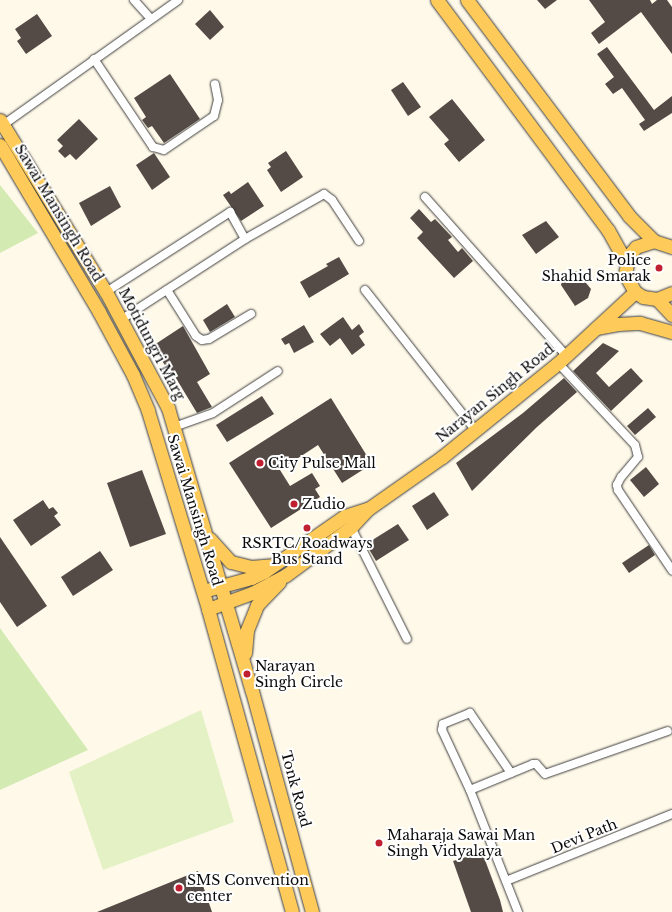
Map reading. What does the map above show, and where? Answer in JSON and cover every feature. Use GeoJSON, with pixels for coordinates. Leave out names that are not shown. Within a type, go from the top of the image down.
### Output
{"type":"FeatureCollection","features":[{"type":"Feature","properties":{"kind":"main road"},"geometry":{"type":"LineString","coordinates":[[437,0],[608,230],[626,263],[628,283],[634,292],[644,297],[657,299],[672,293]]}},
{"type":"Feature","properties":{"kind":"main road"},"geometry":{"type":"LineString","coordinates":[[467,0],[629,216],[654,240],[672,247]]}},
{"type":"Feature","properties":{"kind":"main road","name":"Motidungri Marg"},"geometry":{"type":"LineString","coordinates":[[1,122],[106,292],[152,376],[174,427],[247,674]]}},
{"type":"Feature","properties":{"kind":"main road","name":"Sawai Mansingh Road"},"geometry":{"type":"LineString","coordinates":[[0,145],[57,239],[133,375],[148,411],[203,591],[292,912]]}},
{"type":"Feature","properties":{"kind":"main road"},"geometry":{"type":"LineString","coordinates":[[626,263],[636,247],[654,240]]}},
{"type":"Feature","properties":{"kind":"main road","name":"Narayan Singh Road"},"geometry":{"type":"LineString","coordinates":[[368,509],[442,457],[562,359],[634,292]]}},
{"type":"Feature","properties":{"kind":"main road"},"geometry":{"type":"LineString","coordinates":[[657,299],[672,315]]}},
{"type":"Feature","properties":{"kind":"main road"},"geometry":{"type":"LineString","coordinates":[[594,328],[618,324],[640,323],[672,332]]}},
{"type":"Feature","properties":{"kind":"main road"},"geometry":{"type":"LineString","coordinates":[[208,609],[226,603],[351,527],[368,509]]}},
{"type":"Feature","properties":{"kind":"main road"},"geometry":{"type":"LineString","coordinates":[[247,674],[244,646],[247,630],[258,605],[282,569],[345,516],[368,509]]}},
{"type":"Feature","properties":{"kind":"main road"},"geometry":{"type":"LineString","coordinates":[[204,529],[218,550],[231,562],[251,567],[282,569]]}},
{"type":"Feature","properties":{"kind":"main road"},"geometry":{"type":"LineString","coordinates":[[203,591],[222,587],[282,569]]}},
{"type":"Feature","properties":{"kind":"main road","name":"Tonk Road"},"geometry":{"type":"LineString","coordinates":[[247,674],[312,912]]}},
{"type":"Feature","properties":{"kind":"street"},"geometry":{"type":"LineString","coordinates":[[134,0],[151,19]]}},
{"type":"Feature","properties":{"kind":"street"},"geometry":{"type":"LineString","coordinates":[[1,122],[178,0]]}},
{"type":"Feature","properties":{"kind":"street"},"geometry":{"type":"LineString","coordinates":[[94,58],[153,147],[164,150],[214,116],[218,100],[215,84]]}},
{"type":"Feature","properties":{"kind":"street"},"geometry":{"type":"LineString","coordinates":[[122,319],[245,239],[324,194],[332,200],[359,241]]}},
{"type":"Feature","properties":{"kind":"street"},"geometry":{"type":"LineString","coordinates":[[425,197],[635,445],[638,457],[621,477],[617,485],[618,490],[672,570]]}},
{"type":"Feature","properties":{"kind":"street"},"geometry":{"type":"LineString","coordinates":[[106,292],[230,212],[245,239]]}},
{"type":"Feature","properties":{"kind":"street"},"geometry":{"type":"LineString","coordinates":[[166,290],[196,336],[202,340],[209,339],[251,314]]}},
{"type":"Feature","properties":{"kind":"street"},"geometry":{"type":"LineString","coordinates":[[365,290],[475,430]]}},
{"type":"Feature","properties":{"kind":"street"},"geometry":{"type":"LineString","coordinates":[[174,427],[213,413],[278,371]]}},
{"type":"Feature","properties":{"kind":"street"},"geometry":{"type":"LineString","coordinates":[[351,527],[407,639]]}},
{"type":"Feature","properties":{"kind":"street"},"geometry":{"type":"LineString","coordinates":[[511,773],[472,716],[464,713],[446,722],[442,727],[470,790],[518,912]]}},
{"type":"Feature","properties":{"kind":"street"},"geometry":{"type":"LineString","coordinates":[[470,790],[534,764],[545,774],[668,732]]}},
{"type":"Feature","properties":{"kind":"street","name":"Devi Path"},"geometry":{"type":"LineString","coordinates":[[506,881],[672,814]]}},
{"type":"Feature","properties":{"kind":"green space"},"geometry":{"type":"Polygon","coordinates":[[[0,185],[38,233],[0,253],[0,185]]]}},
{"type":"Feature","properties":{"kind":"green space"},"geometry":{"type":"Polygon","coordinates":[[[0,628],[88,750],[0,790],[0,628]]]}},
{"type":"Feature","properties":{"kind":"green space"},"geometry":{"type":"Polygon","coordinates":[[[201,710],[234,822],[103,870],[69,772],[201,710]]]}},
{"type":"Feature","properties":{"kind":"building"},"geometry":{"type":"Polygon","coordinates":[[[537,0],[557,0],[545,9],[537,0]]]}},
{"type":"Feature","properties":{"kind":"building"},"geometry":{"type":"Polygon","coordinates":[[[589,0],[650,0],[652,4],[657,0],[667,0],[672,7],[672,54],[641,12],[599,44],[591,33],[605,22],[589,0]]]}},
{"type":"Feature","properties":{"kind":"building"},"geometry":{"type":"Polygon","coordinates":[[[210,10],[224,27],[210,40],[195,24],[210,10]]]}},
{"type":"Feature","properties":{"kind":"building"},"geometry":{"type":"Polygon","coordinates":[[[37,14],[52,36],[26,54],[17,41],[21,38],[15,29],[37,14]]]}},
{"type":"Feature","properties":{"kind":"building"},"geometry":{"type":"Polygon","coordinates":[[[607,47],[654,110],[672,96],[672,113],[644,131],[639,124],[645,120],[622,88],[613,94],[605,84],[614,77],[597,54],[607,47]]]}},
{"type":"Feature","properties":{"kind":"building"},"geometry":{"type":"Polygon","coordinates":[[[170,74],[200,119],[164,143],[152,126],[148,128],[142,120],[146,117],[134,98],[170,74]]]}},
{"type":"Feature","properties":{"kind":"building"},"geometry":{"type":"Polygon","coordinates":[[[403,82],[421,107],[408,116],[391,90],[403,82]]]}},
{"type":"Feature","properties":{"kind":"building"},"geometry":{"type":"Polygon","coordinates":[[[452,99],[485,140],[459,162],[444,144],[449,140],[429,117],[452,99]]]}},
{"type":"Feature","properties":{"kind":"building"},"geometry":{"type":"Polygon","coordinates":[[[79,119],[98,139],[76,160],[70,154],[65,158],[58,151],[63,146],[57,140],[79,119]]]}},
{"type":"Feature","properties":{"kind":"building"},"geometry":{"type":"Polygon","coordinates":[[[286,151],[303,177],[281,192],[267,170],[271,167],[268,163],[286,151]]]}},
{"type":"Feature","properties":{"kind":"building"},"geometry":{"type":"Polygon","coordinates":[[[154,153],[170,177],[152,190],[136,165],[154,153]]]}},
{"type":"Feature","properties":{"kind":"building"},"geometry":{"type":"Polygon","coordinates":[[[248,182],[264,206],[241,221],[223,195],[229,191],[231,194],[248,182]]]}},
{"type":"Feature","properties":{"kind":"building"},"geometry":{"type":"Polygon","coordinates":[[[110,186],[121,207],[91,226],[79,203],[110,186]]]}},
{"type":"Feature","properties":{"kind":"building"},"geometry":{"type":"Polygon","coordinates":[[[419,209],[431,222],[435,219],[452,237],[448,240],[458,252],[462,248],[473,261],[454,278],[417,238],[423,232],[410,218],[419,209]]]}},
{"type":"Feature","properties":{"kind":"building"},"geometry":{"type":"Polygon","coordinates":[[[546,221],[559,237],[536,254],[522,235],[546,221]]]}},
{"type":"Feature","properties":{"kind":"building"},"geometry":{"type":"Polygon","coordinates":[[[339,257],[349,274],[309,298],[300,282],[328,266],[326,264],[339,257]]]}},
{"type":"Feature","properties":{"kind":"building"},"geometry":{"type":"Polygon","coordinates":[[[576,271],[591,289],[588,298],[575,306],[561,285],[562,281],[576,271]]]}},
{"type":"Feature","properties":{"kind":"building"},"geometry":{"type":"Polygon","coordinates":[[[227,304],[235,317],[210,332],[203,320],[227,304]]]}},
{"type":"Feature","properties":{"kind":"building"},"geometry":{"type":"Polygon","coordinates":[[[343,317],[352,330],[359,324],[364,332],[359,336],[365,345],[352,355],[340,338],[330,346],[320,334],[343,317]]]}},
{"type":"Feature","properties":{"kind":"building"},"geometry":{"type":"Polygon","coordinates":[[[304,325],[314,342],[294,353],[289,343],[285,345],[281,339],[304,325]]]}},
{"type":"Feature","properties":{"kind":"building"},"geometry":{"type":"Polygon","coordinates":[[[183,326],[210,374],[197,382],[212,407],[197,413],[168,365],[166,367],[154,348],[154,345],[183,326]]]}},
{"type":"Feature","properties":{"kind":"building"},"geometry":{"type":"Polygon","coordinates":[[[603,343],[619,351],[596,373],[609,387],[631,368],[643,381],[611,411],[573,371],[603,343]]]}},
{"type":"Feature","properties":{"kind":"building"},"geometry":{"type":"Polygon","coordinates":[[[564,378],[577,392],[537,427],[472,491],[456,463],[523,413],[564,378]]]}},
{"type":"Feature","properties":{"kind":"building"},"geometry":{"type":"Polygon","coordinates":[[[262,396],[274,414],[227,442],[216,425],[262,396]]]}},
{"type":"Feature","properties":{"kind":"building","name":"City Pulse Mall"},"geometry":{"type":"Polygon","coordinates":[[[331,398],[372,464],[342,483],[318,445],[280,470],[290,486],[312,473],[320,486],[315,489],[320,497],[271,528],[229,463],[331,398]]]}},
{"type":"Feature","properties":{"kind":"building"},"geometry":{"type":"Polygon","coordinates":[[[648,408],[656,417],[635,435],[627,426],[648,408]]]}},
{"type":"Feature","properties":{"kind":"building"},"geometry":{"type":"Polygon","coordinates":[[[646,467],[659,484],[644,497],[630,480],[646,467]]]}},
{"type":"Feature","properties":{"kind":"building"},"geometry":{"type":"Polygon","coordinates":[[[142,470],[166,534],[130,547],[107,483],[142,470]]]}},
{"type":"Feature","properties":{"kind":"building"},"geometry":{"type":"Polygon","coordinates":[[[434,492],[449,515],[427,530],[412,506],[434,492]]]}},
{"type":"Feature","properties":{"kind":"building"},"geometry":{"type":"Polygon","coordinates":[[[43,500],[49,509],[53,507],[58,513],[54,516],[61,525],[31,546],[13,520],[43,500]]]}},
{"type":"Feature","properties":{"kind":"building"},"geometry":{"type":"Polygon","coordinates":[[[398,524],[409,540],[376,561],[366,544],[398,524]]]}},
{"type":"Feature","properties":{"kind":"building"},"geometry":{"type":"Polygon","coordinates":[[[0,537],[47,606],[17,627],[0,602],[0,537]]]}},
{"type":"Feature","properties":{"kind":"building"},"geometry":{"type":"Polygon","coordinates":[[[649,545],[655,555],[629,573],[622,563],[649,545]]]}},
{"type":"Feature","properties":{"kind":"building"},"geometry":{"type":"Polygon","coordinates":[[[100,551],[113,570],[73,596],[61,577],[100,551]]]}},
{"type":"Feature","properties":{"kind":"building"},"geometry":{"type":"Polygon","coordinates":[[[482,852],[503,912],[471,912],[453,861],[482,852]]]}},
{"type":"Feature","properties":{"kind":"building","name":"SMS Convention center"},"geometry":{"type":"Polygon","coordinates":[[[198,871],[212,912],[97,912],[198,871]]]}},
{"type":"Feature","properties":{"kind":"place","name":"Police Shahid Smarak"},"geometry":{"type":"Point","coordinates":[659,268]}},
{"type":"Feature","properties":{"kind":"place","name":"City Pulse Mall"},"geometry":{"type":"Point","coordinates":[260,463]}},
{"type":"Feature","properties":{"kind":"place","name":"Zudio"},"geometry":{"type":"Point","coordinates":[294,504]}},
{"type":"Feature","properties":{"kind":"place","name":"RSRTC/Roadways Bus Stand"},"geometry":{"type":"Point","coordinates":[307,528]}},
{"type":"Feature","properties":{"kind":"place","name":"Narayan Singh Circle"},"geometry":{"type":"Point","coordinates":[247,674]}},
{"type":"Feature","properties":{"kind":"place","name":"Maharaja Sawai Man Singh Vidyalaya"},"geometry":{"type":"Point","coordinates":[379,843]}},
{"type":"Feature","properties":{"kind":"place","name":"SMS Convention center"},"geometry":{"type":"Point","coordinates":[179,888]}}]}
